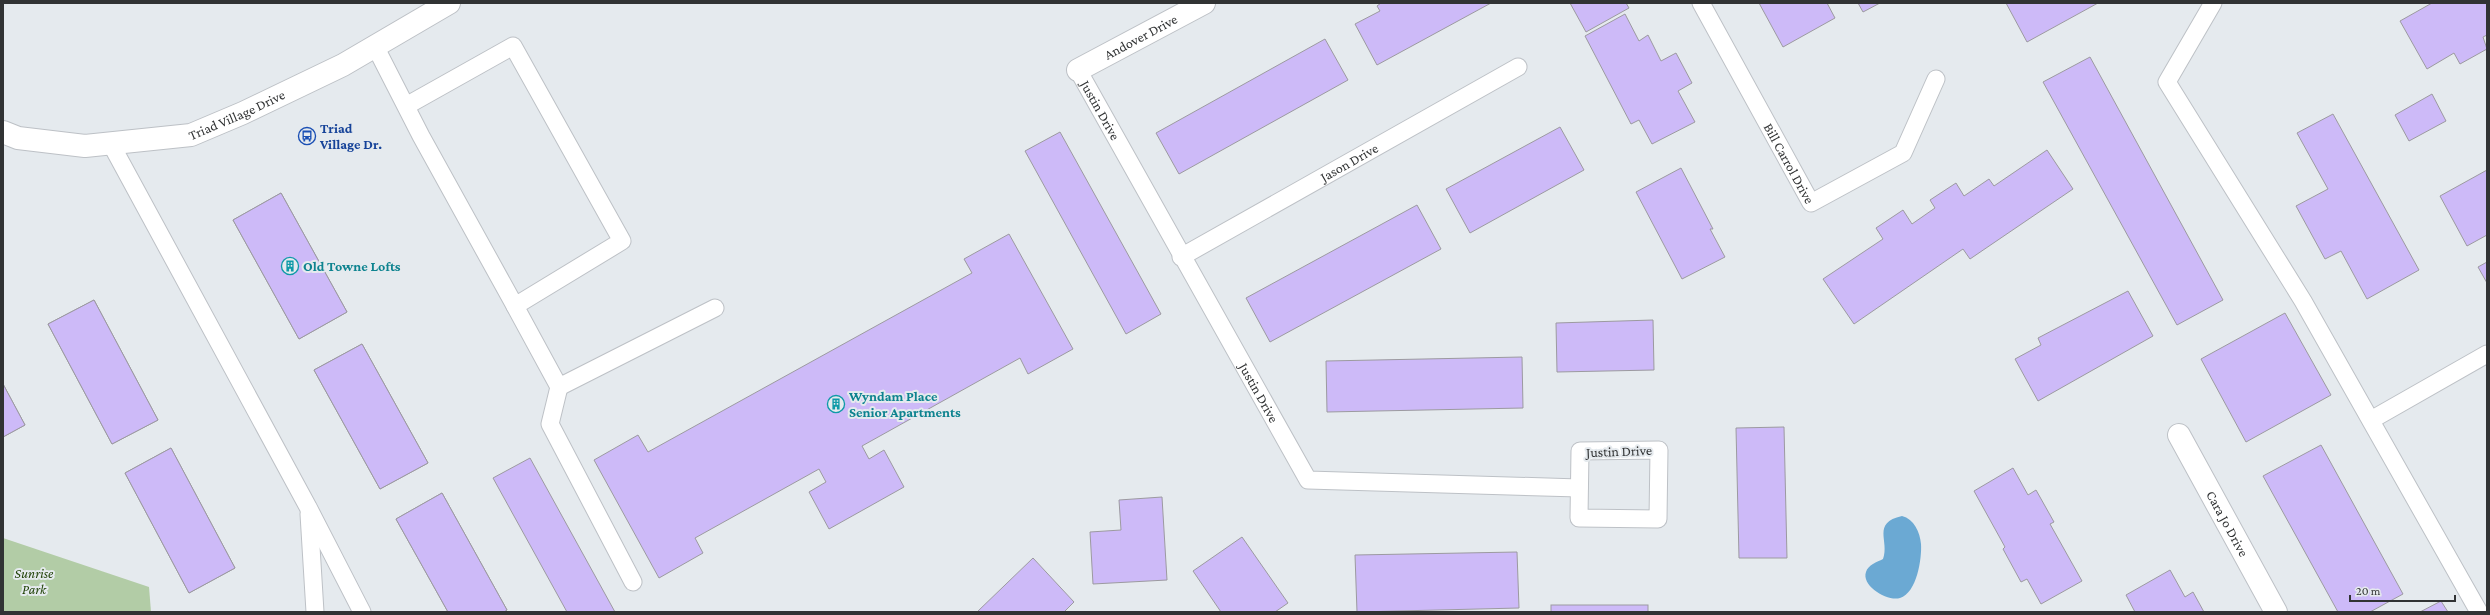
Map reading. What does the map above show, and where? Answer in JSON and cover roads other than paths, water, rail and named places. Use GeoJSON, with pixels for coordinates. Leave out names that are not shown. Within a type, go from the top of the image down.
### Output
{"type":"FeatureCollection","features":[{"type":"Feature","properties":{"kind":"street","name":"Triad Village Drive"},"geometry":{"type":"LineString","coordinates":[[3,132],[18,138],[84,146],[191,135],[244,113],[343,65],[449,3]]}},
{"type":"Feature","properties":{"kind":"street","name":"Andover Drive"},"geometry":{"type":"LineString","coordinates":[[1078,70],[1204,3]]}},
{"type":"Feature","properties":{"kind":"street","name":"Cara Jo Drive"},"geometry":{"type":"LineString","coordinates":[[2179,435],[2276,612]]}},
{"type":"Feature","properties":{"kind":"lane","name":"Bill Carrol Drive"},"geometry":{"type":"LineString","coordinates":[[1701,3],[1811,203],[1903,153],[1936,79]]}},
{"type":"Feature","properties":{"kind":"lane"},"geometry":{"type":"LineString","coordinates":[[2213,3],[2167,82],[2303,301],[2479,612]]}},
{"type":"Feature","properties":{"kind":"lane"},"geometry":{"type":"LineString","coordinates":[[374,46],[559,387],[550,424],[633,582]]}},
{"type":"Feature","properties":{"kind":"lane"},"geometry":{"type":"LineString","coordinates":[[406,106],[513,46],[622,241],[515,306]]}},
{"type":"Feature","properties":{"kind":"lane","name":"Jason Drive"},"geometry":{"type":"LineString","coordinates":[[1181,257],[1518,67]]}},
{"type":"Feature","properties":{"kind":"lane","name":"Justin Drive"},"geometry":{"type":"LineString","coordinates":[[1078,70],[1181,257],[1308,480],[1579,488]]}},
{"type":"Feature","properties":{"kind":"lane"},"geometry":{"type":"LineString","coordinates":[[111,144],[308,507],[362,612]]}},
{"type":"Feature","properties":{"kind":"lane"},"geometry":{"type":"LineString","coordinates":[[559,387],[715,308]]}},
{"type":"Feature","properties":{"kind":"lane"},"geometry":{"type":"LineString","coordinates":[[2371,420],[2487,354]]}},
{"type":"Feature","properties":{"kind":"lane","name":"Justin Drive"},"geometry":{"type":"LineString","coordinates":[[1659,450],[1658,519],[1579,518],[1579,488],[1580,451],[1659,450]]}},
{"type":"Feature","properties":{"kind":"lane"},"geometry":{"type":"LineString","coordinates":[[308,507],[315,612]]}},
{"type":"Feature","properties":{"kind":"water"},"geometry":{"type":"Polygon","coordinates":[[[1902,516],[1910,520],[1918,531],[1921,544],[1921,558],[1911,589],[1906,595],[1895,599],[1889,598],[1877,592],[1871,587],[1866,577],[1866,572],[1869,567],[1883,559],[1885,552],[1884,528],[1887,523],[1902,516]]]}},
{"type":"Feature","properties":{"kind":"place","name":"Triad Village Dr."},"geometry":{"type":"Point","coordinates":[307,136]}},
{"type":"Feature","properties":{"kind":"place","name":"Old Towne Lofts"},"geometry":{"type":"Point","coordinates":[290,266]}},
{"type":"Feature","properties":{"kind":"place","name":"Wyndam Place Senior Apartments"},"geometry":{"type":"Point","coordinates":[836,404]}},
{"type":"Feature","properties":{"kind":"park label","name":"Sunrise Park"},"geometry":{"type":"Point","coordinates":[34,582]}}]}
